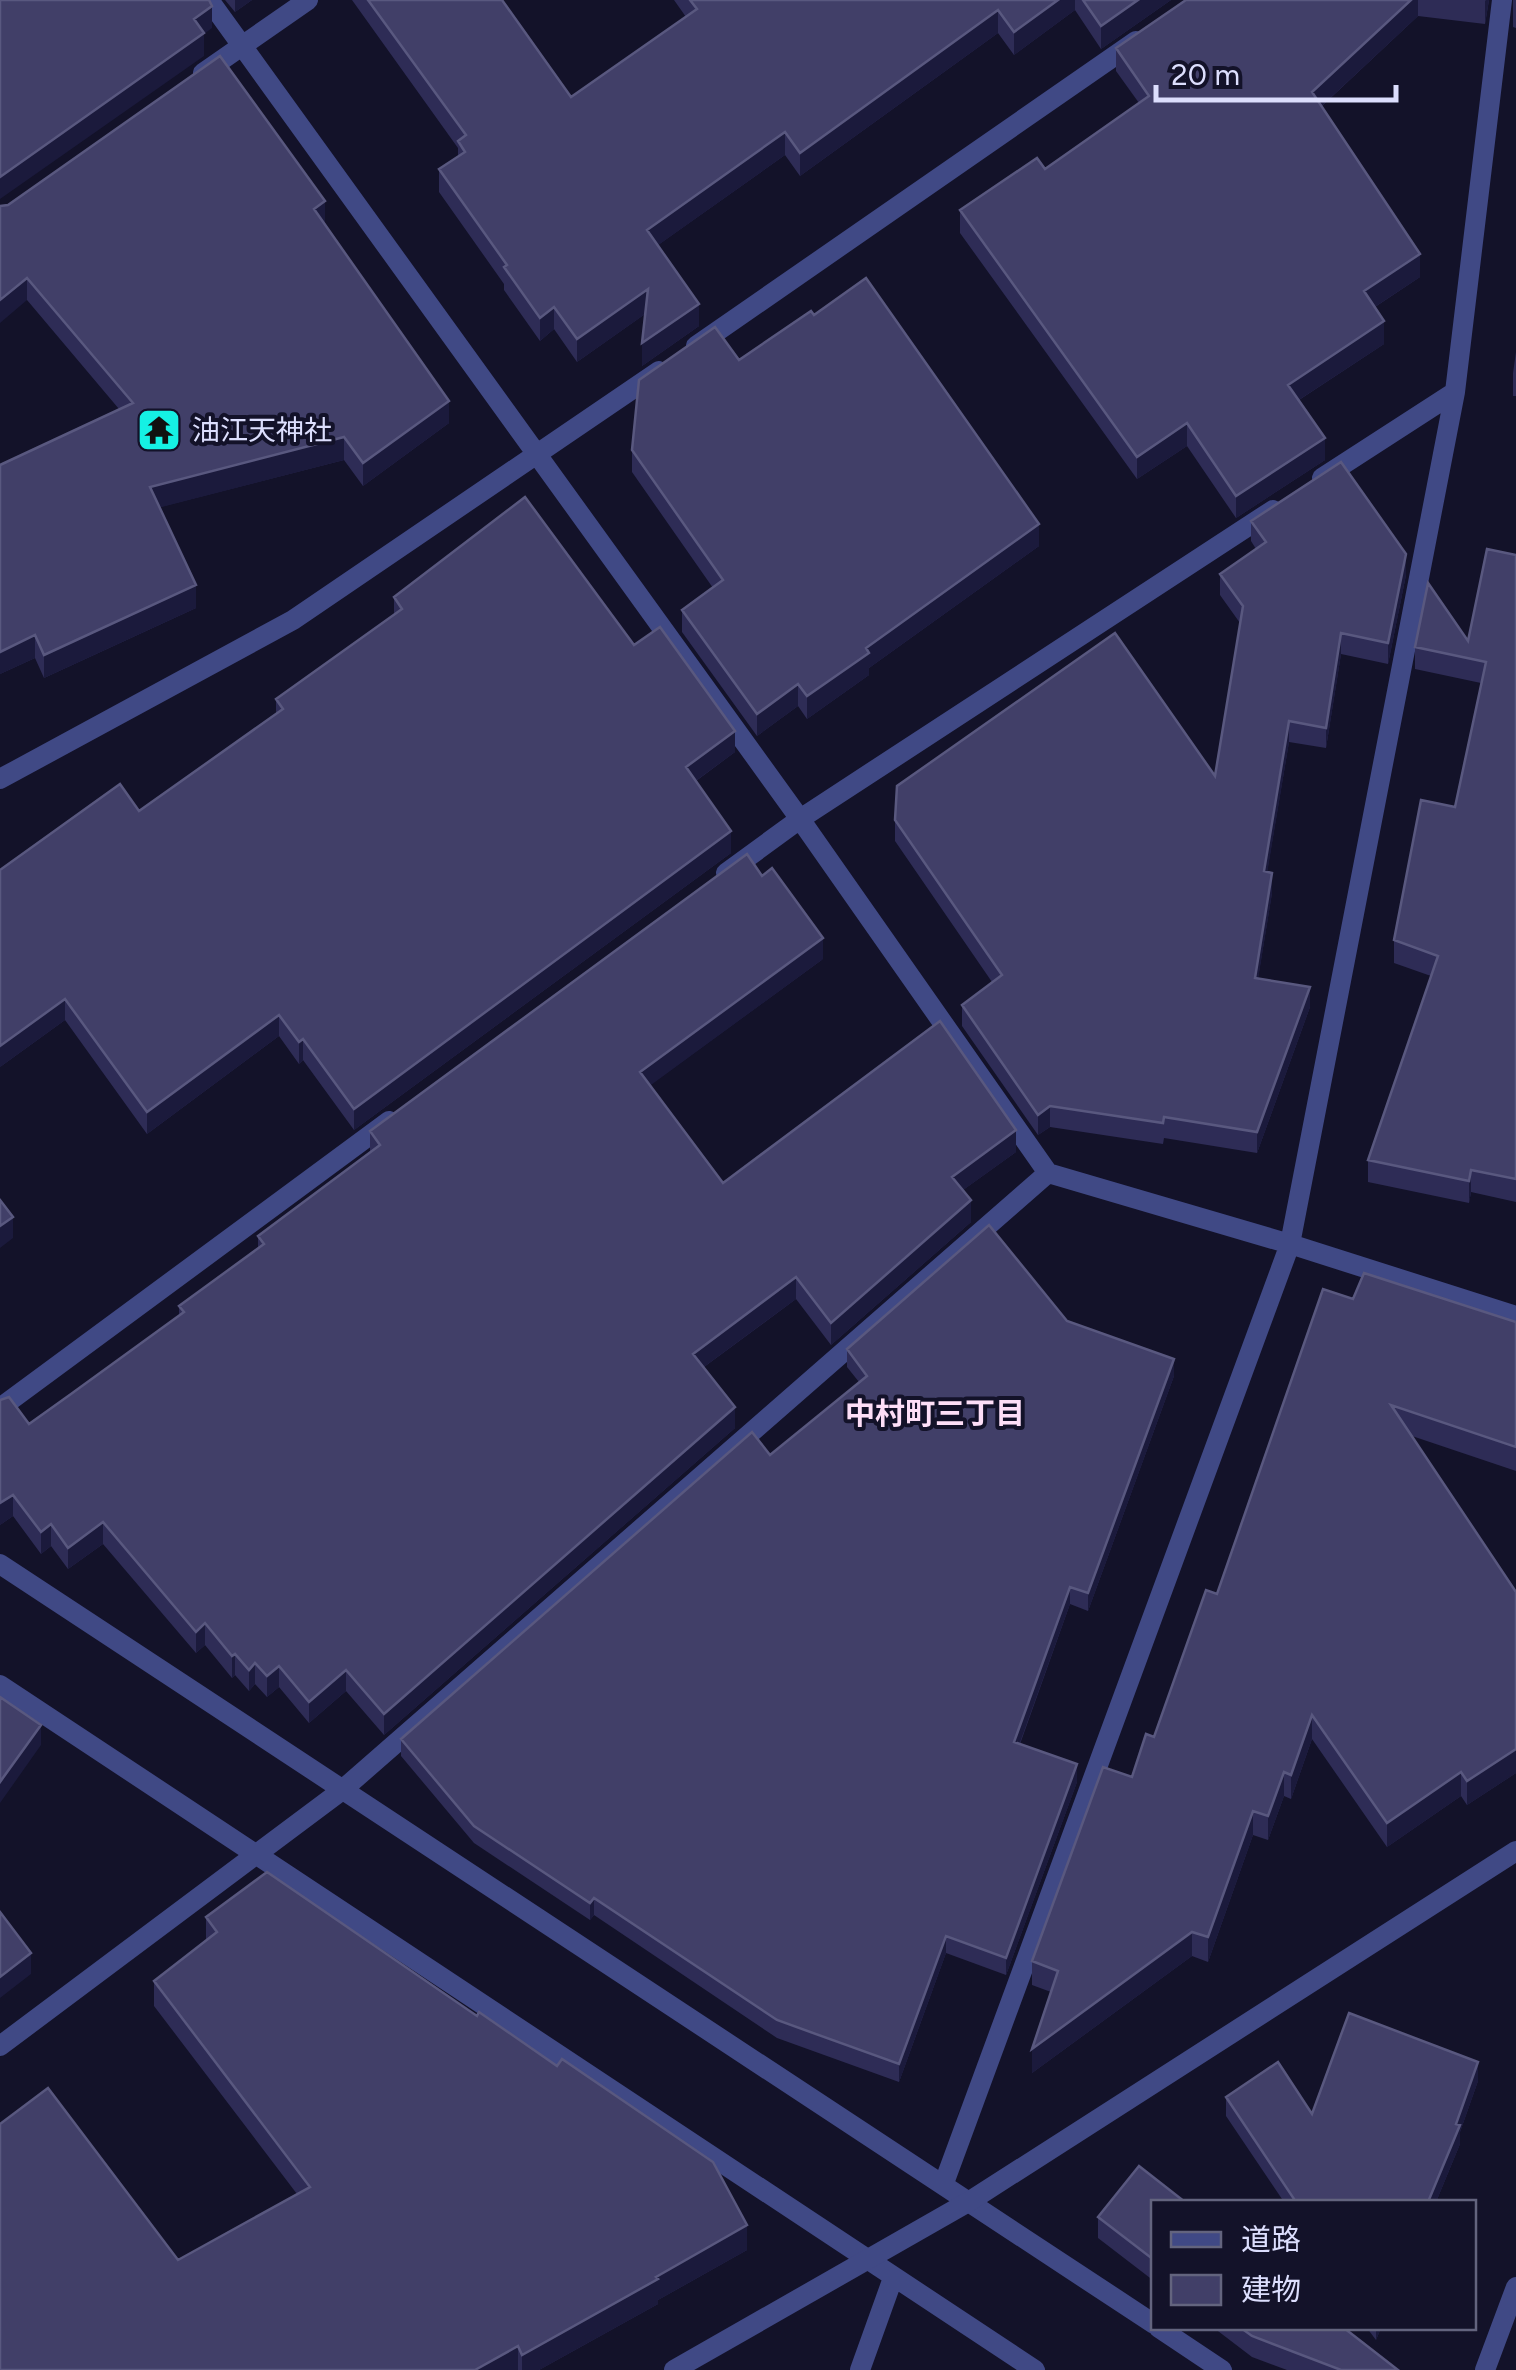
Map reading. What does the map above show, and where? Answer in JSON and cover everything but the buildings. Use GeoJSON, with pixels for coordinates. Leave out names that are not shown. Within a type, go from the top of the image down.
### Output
{"type":"FeatureCollection","features":[{"type":"Feature","properties":{"kind":"street"},"geometry":{"type":"LineString","coordinates":[[208,0],[800,819],[1048,1172],[1516,1316]]}},
{"type":"Feature","properties":{"kind":"street"},"geometry":{"type":"LineString","coordinates":[[193,80],[308,0]]}},
{"type":"Feature","properties":{"kind":"street"},"geometry":{"type":"LineString","coordinates":[[944,2183],[1290,1244],[1454,392],[1502,0]]}},
{"type":"Feature","properties":{"kind":"street"},"geometry":{"type":"LineString","coordinates":[[0,779],[293,620],[1146,34]]}},
{"type":"Feature","properties":{"kind":"street"},"geometry":{"type":"LineString","coordinates":[[706,888],[800,819],[1454,392]]}},
{"type":"Feature","properties":{"kind":"street"},"geometry":{"type":"LineString","coordinates":[[0,1408],[407,1108]]}},
{"type":"Feature","properties":{"kind":"street"},"geometry":{"type":"LineString","coordinates":[[0,2046],[341,1791],[1048,1172]]}},
{"type":"Feature","properties":{"kind":"street"},"geometry":{"type":"LineString","coordinates":[[0,1564],[1151,2323]]}},
{"type":"Feature","properties":{"kind":"street"},"geometry":{"type":"LineString","coordinates":[[0,1684],[1034,2370]]}},
{"type":"Feature","properties":{"kind":"street"},"geometry":{"type":"LineString","coordinates":[[674,2370],[970,2201],[1516,1852]]}},
{"type":"Feature","properties":{"kind":"street"},"geometry":{"type":"LineString","coordinates":[[860,2370],[894,2278]]}},
{"type":"Feature","properties":{"kind":"street"},"geometry":{"type":"LineString","coordinates":[[1485,2370],[1516,2288]]}},
{"type":"Feature","properties":{"kind":"street"},"geometry":{"type":"LineString","coordinates":[[1162,2330],[1222,2370]]}},
{"type":"Feature","properties":{"kind":"place","name":"油江天神社"},"geometry":{"type":"Point","coordinates":[159,430]}},
{"type":"Feature","properties":{"kind":"district","name":"中村町三丁目"},"geometry":{"type":"Point","coordinates":[935,1414]}}]}
